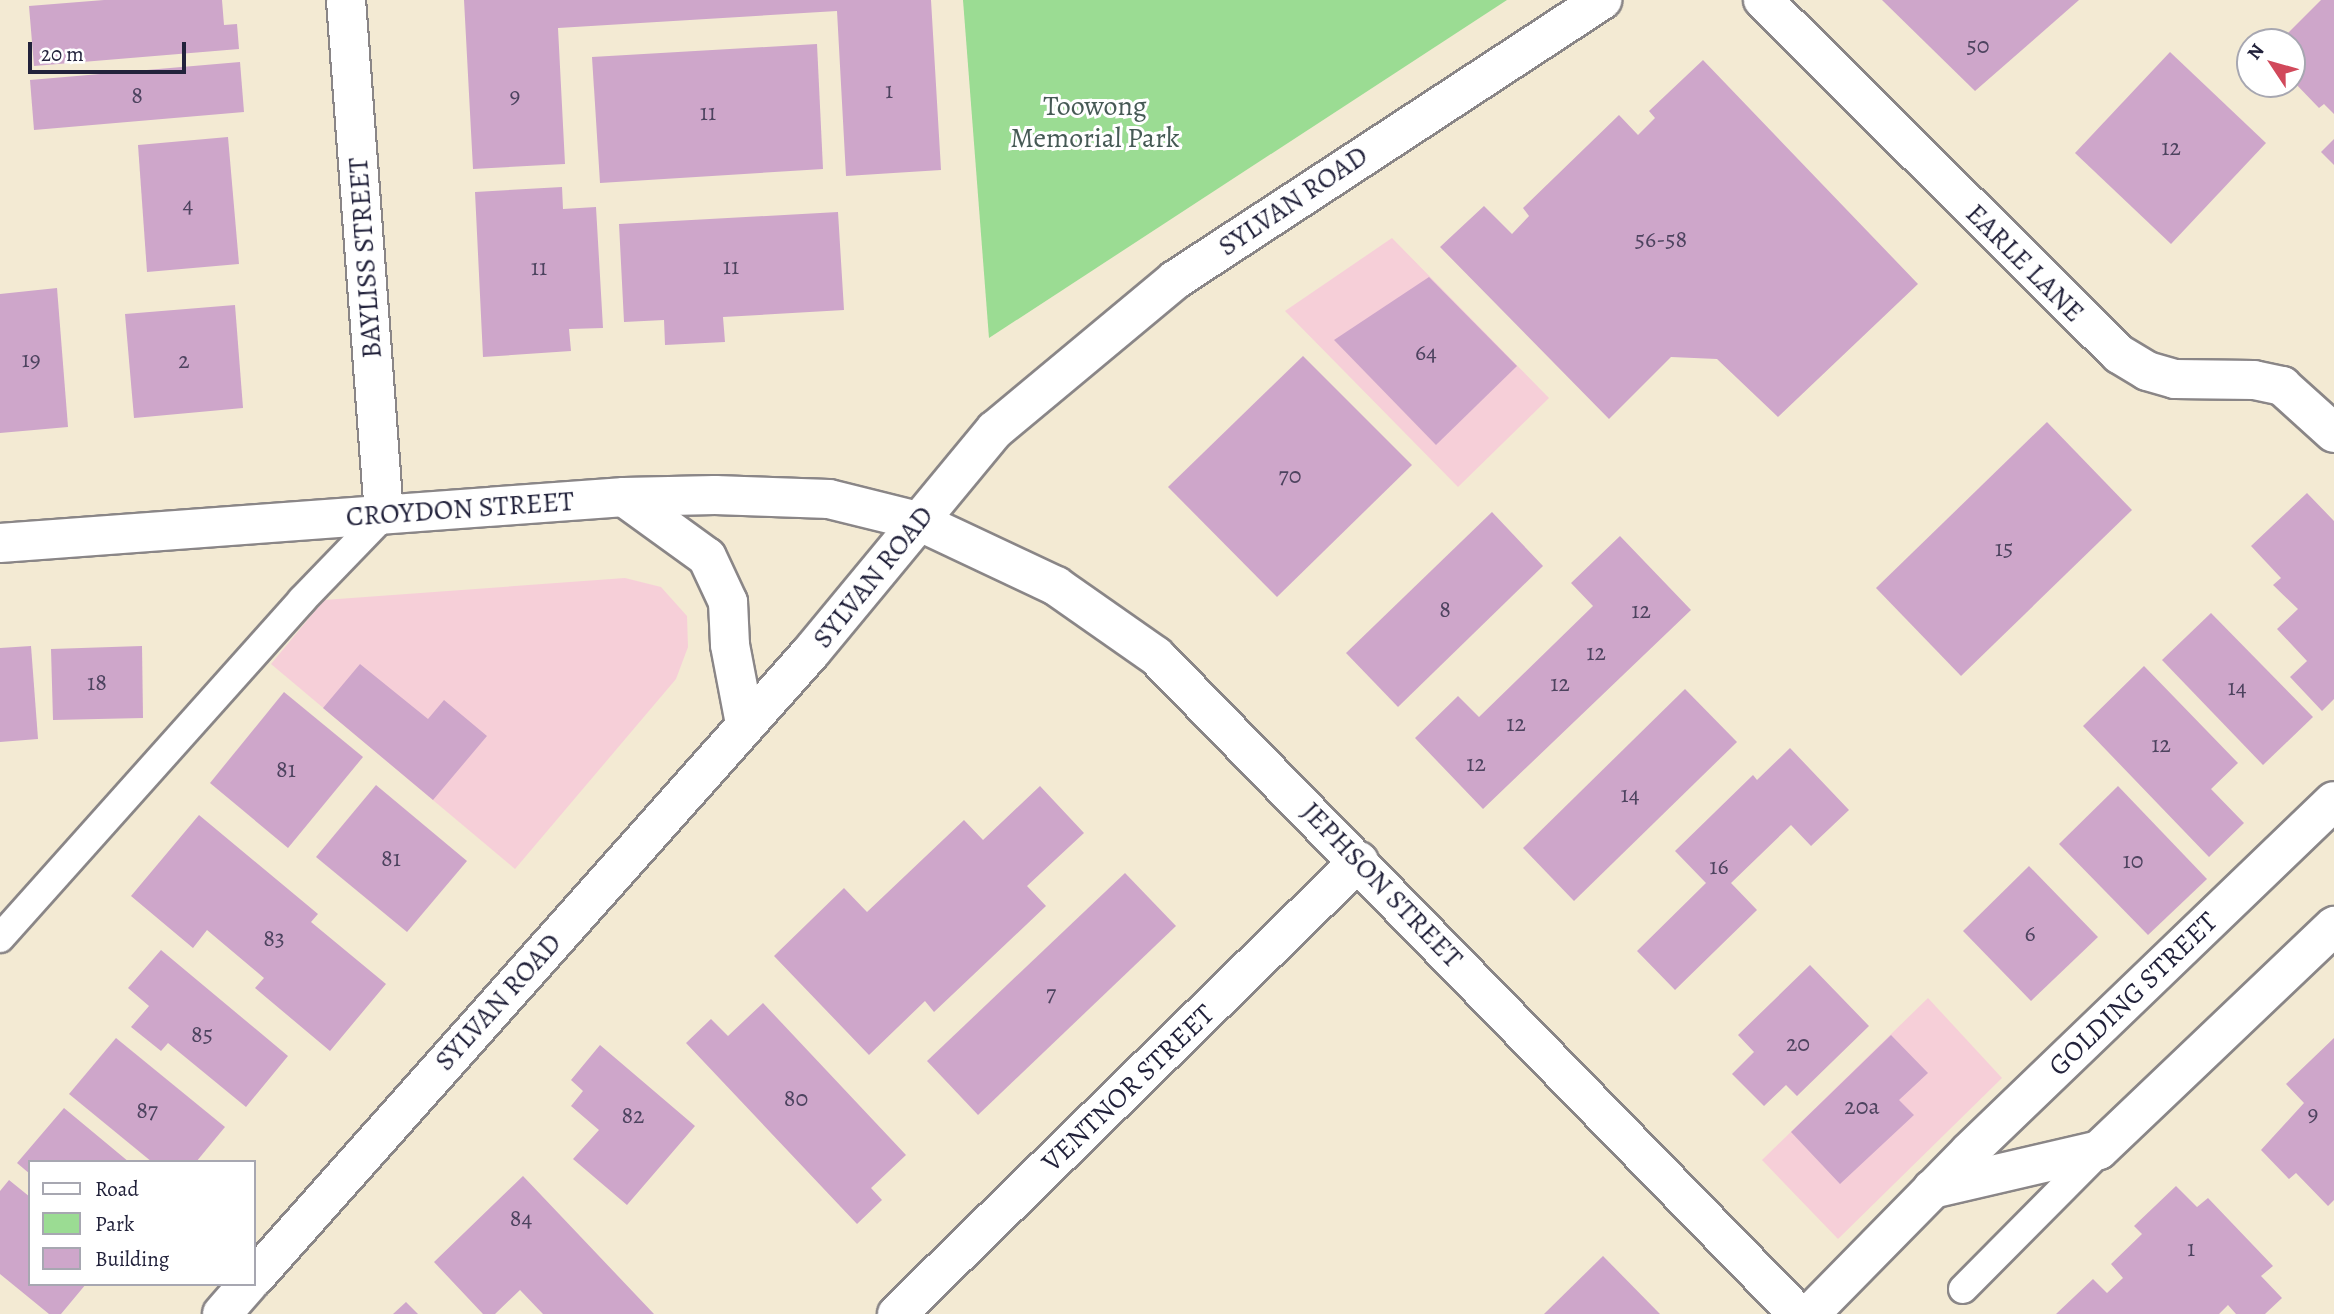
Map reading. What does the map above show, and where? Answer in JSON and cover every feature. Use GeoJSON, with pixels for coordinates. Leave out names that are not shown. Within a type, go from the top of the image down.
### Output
{"type":"FeatureCollection","features":[{"type":"Feature","properties":{"kind":"street","name":"BAYLISS STREET"},"geometry":{"type":"LineString","coordinates":[[346,0],[384,515]]}},
{"type":"Feature","properties":{"kind":"street","name":"SYLVAN ROAD"},"geometry":{"type":"LineString","coordinates":[[256,1276],[812,651],[995,430],[1175,280],[1602,0]]}},
{"type":"Feature","properties":{"kind":"street","name":"EARLE LANE"},"geometry":{"type":"LineString","coordinates":[[1763,0],[2119,354],[2147,372],[2175,379],[2255,380],[2282,386],[2334,433]]}},
{"type":"Feature","properties":{"kind":"street","name":"CROYDON STREET"},"geometry":{"type":"LineString","coordinates":[[0,543],[624,497],[787,495],[829,499],[918,521]]}},
{"type":"Feature","properties":{"kind":"street"},"geometry":{"type":"LineString","coordinates":[[624,497],[706,557],[728,602],[730,645],[745,724]]}},
{"type":"Feature","properties":{"kind":"street","name":"JEPHSON STREET"},"geometry":{"type":"LineString","coordinates":[[918,521],[1035,574],[1130,635],[1205,703],[1798,1314]]}},
{"type":"Feature","properties":{"kind":"street","name":"GOLDING STREET"},"geometry":{"type":"LineString","coordinates":[[1810,1314],[1932,1189],[2334,801]]}},
{"type":"Feature","properties":{"kind":"street","name":"VENTNOR STREET"},"geometry":{"type":"LineString","coordinates":[[897,1314],[1359,861]]}},
{"type":"Feature","properties":{"kind":"street"},"geometry":{"type":"LineString","coordinates":[[1932,1189],[2091,1155],[2106,1144],[2334,926]]}},
{"type":"Feature","properties":{"kind":"street"},"geometry":{"type":"LineString","coordinates":[[222,1314],[246,1286]]}},
{"type":"Feature","properties":{"kind":"lane"},"geometry":{"type":"LineString","coordinates":[[0,938],[302,600],[384,515]]}},
{"type":"Feature","properties":{"kind":"lane"},"geometry":{"type":"LineString","coordinates":[[1964,1289],[2106,1144]]}},
{"type":"Feature","properties":{"kind":"shaded area"},"geometry":{"type":"Polygon","coordinates":[[[1392,238],[1549,398],[1458,487],[1285,311],[1392,238]]]}},
{"type":"Feature","properties":{"kind":"shaded area"},"geometry":{"type":"Polygon","coordinates":[[[625,578],[661,587],[687,616],[688,647],[676,679],[515,869],[271,664],[324,600],[625,578]]]}},
{"type":"Feature","properties":{"kind":"shaded area"},"geometry":{"type":"Polygon","coordinates":[[[1928,998],[2002,1078],[1838,1239],[1762,1160],[1928,998]]]}},
{"type":"Feature","properties":{"kind":"green space","name":"Toowong Memorial Park"},"geometry":{"type":"Polygon","coordinates":[[[963,0],[1507,0],[989,338],[963,0]]]}},
{"type":"Feature","properties":{"kind":"building"},"geometry":{"type":"Polygon","coordinates":[[[104,0],[222,0],[224,25],[237,24],[239,49],[34,66],[29,6],[104,0]]]}},
{"type":"Feature","properties":{"kind":"building"},"geometry":{"type":"Polygon","coordinates":[[[464,0],[931,0],[941,170],[846,176],[837,11],[558,28],[565,164],[473,169],[464,0]]]}},
{"type":"Feature","properties":{"kind":"building"},"geometry":{"type":"Polygon","coordinates":[[[1882,0],[2079,0],[1975,91],[1882,0]]]}},
{"type":"Feature","properties":{"kind":"building"},"geometry":{"type":"Polygon","coordinates":[[[2321,0],[2334,0],[2334,114],[2324,104],[2319,108],[2306,95],[2306,28],[2293,28],[2321,0]]]}},
{"type":"Feature","properties":{"kind":"building"},"geometry":{"type":"Polygon","coordinates":[[[817,44],[823,169],[600,183],[592,57],[817,44]]]}},
{"type":"Feature","properties":{"kind":"building"},"geometry":{"type":"Polygon","coordinates":[[[2170,52],[2266,143],[2171,244],[2075,153],[2170,52]]]}},
{"type":"Feature","properties":{"kind":"building"},"geometry":{"type":"Polygon","coordinates":[[[1703,60],[1918,284],[1778,417],[1717,359],[1671,357],[1609,419],[1440,247],[1484,206],[1512,234],[1529,216],[1523,208],[1619,115],[1638,135],[1655,118],[1649,111],[1703,60]]]}},
{"type":"Feature","properties":{"kind":"building"},"geometry":{"type":"Polygon","coordinates":[[[240,62],[244,112],[34,130],[30,80],[240,62]]]}},
{"type":"Feature","properties":{"kind":"building"},"geometry":{"type":"Polygon","coordinates":[[[228,137],[239,264],[147,272],[138,145],[228,137]]]}},
{"type":"Feature","properties":{"kind":"building"},"geometry":{"type":"Polygon","coordinates":[[[2334,139],[2334,165],[2321,152],[2334,139]]]}},
{"type":"Feature","properties":{"kind":"building"},"geometry":{"type":"Polygon","coordinates":[[[562,187],[563,209],[596,207],[603,328],[569,329],[571,351],[483,357],[475,192],[562,187]]]}},
{"type":"Feature","properties":{"kind":"building"},"geometry":{"type":"Polygon","coordinates":[[[838,212],[844,310],[723,317],[725,342],[665,345],[664,320],[624,322],[619,224],[838,212]]]}},
{"type":"Feature","properties":{"kind":"building"},"geometry":{"type":"Polygon","coordinates":[[[1429,277],[1517,366],[1436,445],[1334,340],[1429,277]]]}},
{"type":"Feature","properties":{"kind":"building"},"geometry":{"type":"Polygon","coordinates":[[[57,288],[68,427],[0,433],[0,294],[57,288]]]}},
{"type":"Feature","properties":{"kind":"building"},"geometry":{"type":"Polygon","coordinates":[[[235,305],[243,408],[134,418],[125,314],[235,305]]]}},
{"type":"Feature","properties":{"kind":"building"},"geometry":{"type":"Polygon","coordinates":[[[1303,356],[1412,465],[1277,597],[1168,487],[1303,356]]]}},
{"type":"Feature","properties":{"kind":"building"},"geometry":{"type":"Polygon","coordinates":[[[2047,422],[2132,510],[1961,676],[1876,588],[2047,422]]]}},
{"type":"Feature","properties":{"kind":"building"},"geometry":{"type":"Polygon","coordinates":[[[2307,493],[2334,521],[2334,699],[2322,711],[2290,677],[2307,661],[2277,629],[2298,609],[2273,585],[2281,578],[2251,546],[2307,493]]]}},
{"type":"Feature","properties":{"kind":"building"},"geometry":{"type":"Polygon","coordinates":[[[1492,512],[1543,566],[1398,707],[1346,653],[1492,512]]]}},
{"type":"Feature","properties":{"kind":"building"},"geometry":{"type":"Polygon","coordinates":[[[1620,536],[1691,610],[1483,809],[1415,738],[1458,696],[1479,717],[1593,606],[1571,583],[1620,536]]]}},
{"type":"Feature","properties":{"kind":"building"},"geometry":{"type":"Polygon","coordinates":[[[2211,613],[2313,717],[2263,765],[2162,660],[2211,613]]]}},
{"type":"Feature","properties":{"kind":"building"},"geometry":{"type":"Polygon","coordinates":[[[31,646],[38,739],[0,742],[0,648],[31,646]]]}},
{"type":"Feature","properties":{"kind":"building"},"geometry":{"type":"Polygon","coordinates":[[[142,646],[143,718],[53,720],[51,649],[142,646]]]}},
{"type":"Feature","properties":{"kind":"building"},"geometry":{"type":"Polygon","coordinates":[[[360,664],[428,719],[444,700],[487,736],[433,800],[323,708],[360,664]]]}},
{"type":"Feature","properties":{"kind":"building"},"geometry":{"type":"Polygon","coordinates":[[[2144,666],[2238,763],[2211,789],[2244,823],[2209,857],[2083,726],[2144,666]]]}},
{"type":"Feature","properties":{"kind":"building"},"geometry":{"type":"Polygon","coordinates":[[[1685,689],[1737,742],[1574,901],[1523,848],[1685,689]]]}},
{"type":"Feature","properties":{"kind":"building"},"geometry":{"type":"Polygon","coordinates":[[[284,692],[363,757],[288,848],[210,783],[284,692]]]}},
{"type":"Feature","properties":{"kind":"building"},"geometry":{"type":"Polygon","coordinates":[[[1790,748],[1849,810],[1811,846],[1791,825],[1731,883],[1757,910],[1675,990],[1637,951],[1706,883],[1675,851],[1753,775],[1757,780],[1790,748]]]}},
{"type":"Feature","properties":{"kind":"building"},"geometry":{"type":"Polygon","coordinates":[[[376,785],[467,861],[407,932],[316,857],[376,785]]]}},
{"type":"Feature","properties":{"kind":"building"},"geometry":{"type":"Polygon","coordinates":[[[1040,786],[1084,833],[1027,886],[1046,906],[934,1012],[925,1001],[869,1055],[774,956],[844,888],[867,912],[964,820],[983,840],[1040,786]]]}},
{"type":"Feature","properties":{"kind":"building"},"geometry":{"type":"Polygon","coordinates":[[[2118,786],[2207,879],[2148,935],[2059,844],[2118,786]]]}},
{"type":"Feature","properties":{"kind":"building"},"geometry":{"type":"Polygon","coordinates":[[[199,815],[318,914],[311,922],[386,984],[330,1051],[255,988],[264,978],[207,930],[193,948],[131,896],[199,815]]]}},
{"type":"Feature","properties":{"kind":"building"},"geometry":{"type":"Polygon","coordinates":[[[2029,866],[2098,937],[2031,1001],[1963,931],[2029,866]]]}},
{"type":"Feature","properties":{"kind":"building"},"geometry":{"type":"Polygon","coordinates":[[[1125,873],[1176,926],[978,1115],[927,1061],[1125,873]]]}},
{"type":"Feature","properties":{"kind":"building"},"geometry":{"type":"Polygon","coordinates":[[[161,950],[288,1056],[246,1107],[168,1043],[161,1051],[131,1027],[149,1006],[128,988],[161,950]]]}},
{"type":"Feature","properties":{"kind":"building"},"geometry":{"type":"Polygon","coordinates":[[[1810,965],[1869,1026],[1797,1096],[1786,1085],[1764,1106],[1732,1074],[1754,1052],[1738,1035],[1810,965]]]}},
{"type":"Feature","properties":{"kind":"building"},"geometry":{"type":"Polygon","coordinates":[[[763,1003],[906,1155],[871,1188],[882,1200],[857,1224],[686,1043],[711,1019],[728,1036],[763,1003]]]}},
{"type":"Feature","properties":{"kind":"building"},"geometry":{"type":"Polygon","coordinates":[[[1891,1035],[1928,1073],[1899,1100],[1914,1115],[1840,1184],[1791,1132],[1891,1035]]]}},
{"type":"Feature","properties":{"kind":"building"},"geometry":{"type":"Polygon","coordinates":[[[116,1038],[225,1127],[198,1160],[150,1160],[69,1094],[116,1038]]]}},
{"type":"Feature","properties":{"kind":"building"},"geometry":{"type":"Polygon","coordinates":[[[2334,1038],[2334,1200],[2328,1206],[2296,1173],[2289,1179],[2261,1150],[2304,1103],[2286,1084],[2334,1038]]]}},
{"type":"Feature","properties":{"kind":"building"},"geometry":{"type":"Polygon","coordinates":[[[600,1045],[695,1126],[627,1205],[573,1159],[599,1130],[571,1106],[583,1091],[571,1080],[600,1045]]]}},
{"type":"Feature","properties":{"kind":"building"},"geometry":{"type":"Polygon","coordinates":[[[64,1108],[127,1160],[28,1160],[28,1172],[17,1163],[64,1108]]]}},
{"type":"Feature","properties":{"kind":"building"},"geometry":{"type":"Polygon","coordinates":[[[523,1176],[654,1314],[543,1314],[520,1290],[495,1314],[483,1314],[434,1262],[523,1176]]]}},
{"type":"Feature","properties":{"kind":"building"},"geometry":{"type":"Polygon","coordinates":[[[9,1180],[28,1195],[28,1286],[84,1286],[61,1314],[49,1314],[0,1274],[0,1191],[9,1180]]]}},
{"type":"Feature","properties":{"kind":"building"},"geometry":{"type":"Polygon","coordinates":[[[2176,1186],[2197,1207],[2208,1198],[2273,1266],[2261,1276],[2282,1298],[2265,1314],[2236,1314],[2228,1305],[2219,1314],[2056,1314],[2093,1279],[2107,1293],[2123,1278],[2111,1264],[2142,1234],[2134,1226],[2176,1186]]]}},
{"type":"Feature","properties":{"kind":"building"},"geometry":{"type":"Polygon","coordinates":[[[1603,1256],[1660,1314],[1544,1314],[1603,1256]]]}},
{"type":"Feature","properties":{"kind":"building"},"geometry":{"type":"Polygon","coordinates":[[[406,1302],[418,1314],[393,1314],[406,1302]]]}}]}
